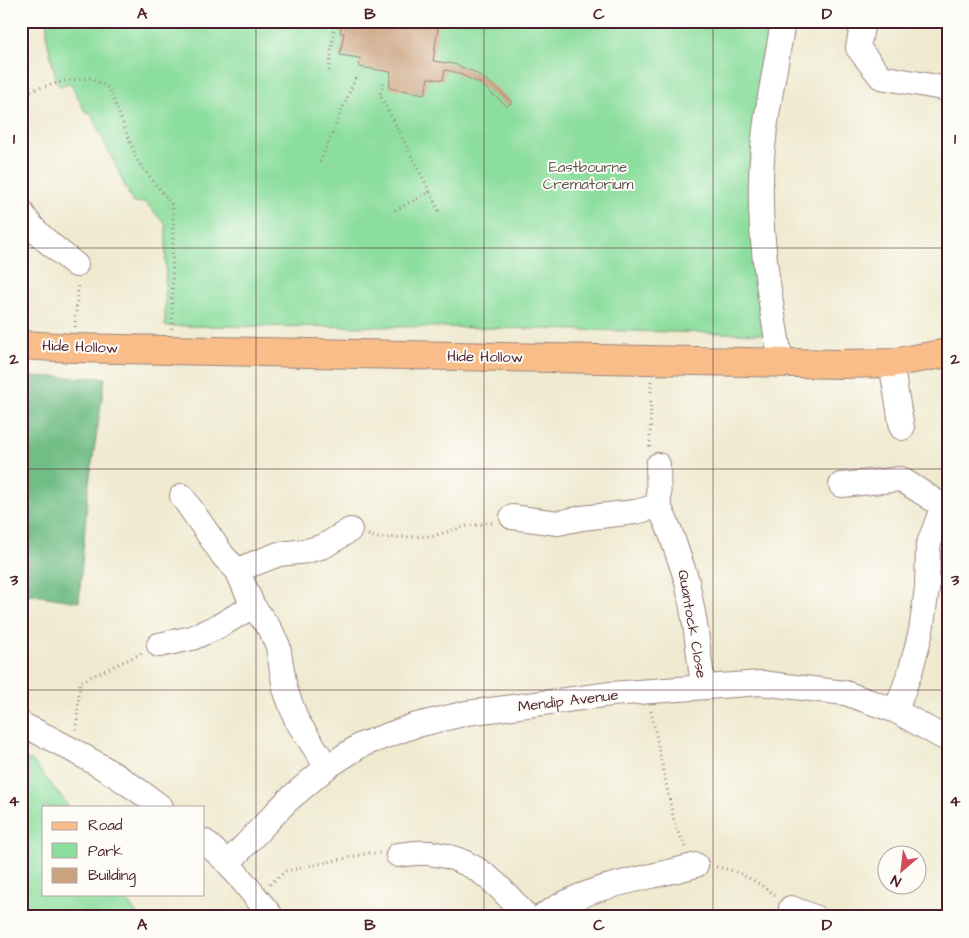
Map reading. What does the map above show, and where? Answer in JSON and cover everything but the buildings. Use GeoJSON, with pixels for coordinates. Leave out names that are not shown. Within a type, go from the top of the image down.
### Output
{"type":"FeatureCollection","features":[{"type":"Feature","properties":{"kind":"main road","name":"Hide Hollow"},"geometry":{"type":"LineString","coordinates":[[21,345],[74,348],[839,364],[891,363],[948,353]]}},
{"type":"Feature","properties":{"kind":"street"},"geometry":{"type":"LineString","coordinates":[[781,363],[771,307],[764,246],[761,181],[765,121],[783,21]]}},
{"type":"Feature","properties":{"kind":"street"},"geometry":{"type":"LineString","coordinates":[[863,21],[858,48],[881,77],[948,89]]}},
{"type":"Feature","properties":{"kind":"street"},"geometry":{"type":"LineString","coordinates":[[21,211],[44,237],[76,264]]}},
{"type":"Feature","properties":{"kind":"street"},"geometry":{"type":"LineString","coordinates":[[891,363],[902,428]]}},
{"type":"Feature","properties":{"kind":"street","name":"Quantock Close"},"geometry":{"type":"LineString","coordinates":[[658,465],[659,506],[670,531],[687,581],[703,686]]}},
{"type":"Feature","properties":{"kind":"street"},"geometry":{"type":"LineString","coordinates":[[841,485],[901,478],[945,507],[928,546],[921,631],[911,669],[896,711]]}},
{"type":"Feature","properties":{"kind":"street"},"geometry":{"type":"LineString","coordinates":[[182,496],[224,557],[237,570],[253,606],[271,631],[278,646],[285,689],[297,721],[327,767]]}},
{"type":"Feature","properties":{"kind":"street"},"geometry":{"type":"LineString","coordinates":[[512,517],[558,524],[582,518],[635,512],[659,506]]}},
{"type":"Feature","properties":{"kind":"street"},"geometry":{"type":"LineString","coordinates":[[237,570],[278,554],[324,546],[350,530]]}},
{"type":"Feature","properties":{"kind":"street"},"geometry":{"type":"LineString","coordinates":[[159,645],[192,638],[219,626],[253,606]]}},
{"type":"Feature","properties":{"kind":"street","name":"Mendip Avenue"},"geometry":{"type":"LineString","coordinates":[[228,863],[287,802],[327,767],[361,745],[413,726],[468,713],[611,694],[761,683],[845,693],[896,711],[948,740]]}},
{"type":"Feature","properties":{"kind":"street"},"geometry":{"type":"LineString","coordinates":[[21,724],[66,745],[112,773],[160,806]]}},
{"type":"Feature","properties":{"kind":"street"},"geometry":{"type":"LineString","coordinates":[[205,842],[228,863],[272,917]]}},
{"type":"Feature","properties":{"kind":"street"},"geometry":{"type":"LineString","coordinates":[[398,854],[436,854],[453,857],[476,867],[497,884],[527,917]]}},
{"type":"Feature","properties":{"kind":"street"},"geometry":{"type":"LineString","coordinates":[[541,917],[559,904],[591,891],[627,880],[668,873],[696,865]]}},
{"type":"Feature","properties":{"kind":"street"},"geometry":{"type":"LineString","coordinates":[[791,908],[814,917]]}},
{"type":"Feature","properties":{"kind":"path"},"geometry":{"type":"LineString","coordinates":[[329,71],[335,21]]}},
{"type":"Feature","properties":{"kind":"path"},"geometry":{"type":"LineString","coordinates":[[320,162],[356,77]]}},
{"type":"Feature","properties":{"kind":"path"},"geometry":{"type":"LineString","coordinates":[[21,93],[65,81],[90,78],[109,88],[138,162],[173,206],[172,350]]}},
{"type":"Feature","properties":{"kind":"path"},"geometry":{"type":"LineString","coordinates":[[384,83],[380,95],[440,214]]}},
{"type":"Feature","properties":{"kind":"path"},"geometry":{"type":"LineString","coordinates":[[392,212],[430,192]]}},
{"type":"Feature","properties":{"kind":"path"},"geometry":{"type":"LineString","coordinates":[[74,348],[78,288],[76,264]]}},
{"type":"Feature","properties":{"kind":"path"},"geometry":{"type":"LineString","coordinates":[[652,360],[650,457],[658,465]]}},
{"type":"Feature","properties":{"kind":"path"},"geometry":{"type":"LineString","coordinates":[[350,530],[377,538],[433,536],[467,526],[491,524],[512,517]]}},
{"type":"Feature","properties":{"kind":"path"},"geometry":{"type":"LineString","coordinates":[[66,745],[77,728],[80,682],[159,645]]}},
{"type":"Feature","properties":{"kind":"path"},"geometry":{"type":"LineString","coordinates":[[651,691],[650,707],[675,826],[696,865],[730,869],[756,881],[791,908]]}},
{"type":"Feature","properties":{"kind":"path"},"geometry":{"type":"LineString","coordinates":[[256,896],[286,871],[369,853],[398,854]]}},
{"type":"Feature","properties":{"kind":"green space","name":"Eastbourne Crematorium"},"geometry":{"type":"Polygon","coordinates":[[[47,21],[775,21],[765,334],[444,327],[165,326],[166,225],[145,202],[133,203],[90,112],[86,113],[70,83],[59,86],[47,39],[47,21]]]}},
{"type":"Feature","properties":{"kind":"green space"},"geometry":{"type":"Polygon","coordinates":[[[21,376],[105,378],[88,490],[79,602],[21,593],[21,376]]]}},
{"type":"Feature","properties":{"kind":"green space"},"geometry":{"type":"Polygon","coordinates":[[[21,759],[32,760],[68,806],[42,806],[42,896],[123,896],[139,917],[21,917],[21,759]]]}}]}
